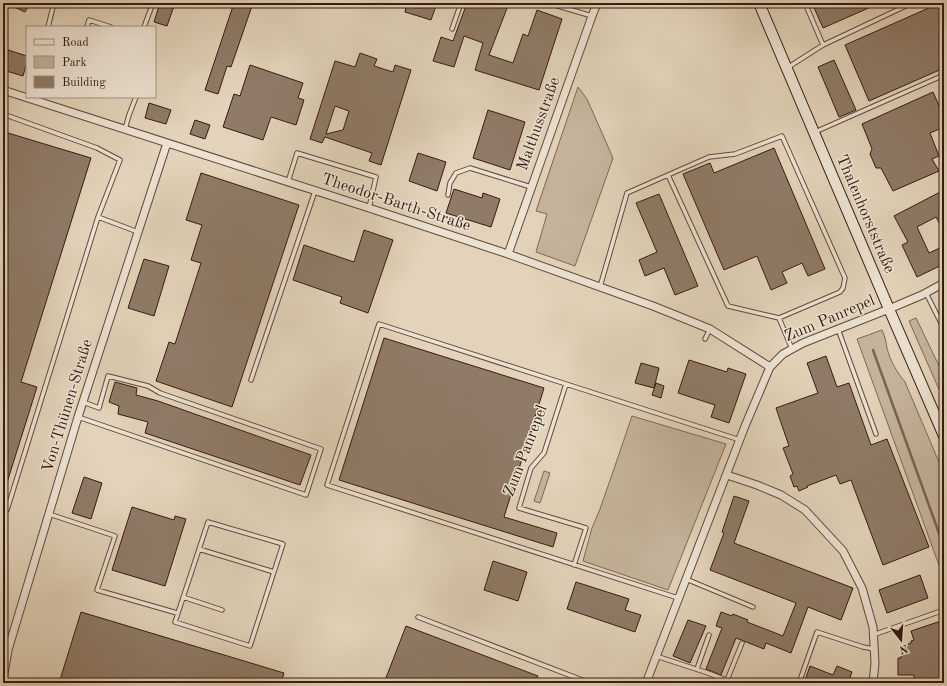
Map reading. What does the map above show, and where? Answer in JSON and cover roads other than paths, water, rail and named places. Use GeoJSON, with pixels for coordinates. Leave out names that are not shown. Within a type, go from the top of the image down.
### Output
{"type":"FeatureCollection","features":[{"type":"Feature","properties":{"kind":"main road","name":"Thalenhorststraße"},"geometry":{"type":"LineString","coordinates":[[760,3],[786,69],[944,436]]}},
{"type":"Feature","properties":{"kind":"street","name":"Malthusstraße"},"geometry":{"type":"LineString","coordinates":[[508,254],[595,4]]}},
{"type":"Feature","properties":{"kind":"street","name":"Theodor-Barth-Straße"},"geometry":{"type":"LineString","coordinates":[[3,90],[26,96]]}},
{"type":"Feature","properties":{"kind":"street","name":"Theodor-Barth-Straße"},"geometry":{"type":"LineString","coordinates":[[31,98],[508,254],[653,306],[710,329],[770,367]]}},
{"type":"Feature","properties":{"kind":"street","name":"Von-Thünen-Straße"},"geometry":{"type":"LineString","coordinates":[[3,680],[8,650],[78,418],[167,143]]}},
{"type":"Feature","properties":{"kind":"street","name":"Zum Panrepel"},"geometry":{"type":"LineString","coordinates":[[646,683],[740,440],[770,367],[783,354],[803,343],[889,309],[926,293],[944,283]]}},
{"type":"Feature","properties":{"kind":"street"},"geometry":{"type":"LineString","coordinates":[[727,474],[781,495],[805,510],[844,552],[862,588],[873,627],[875,663],[873,683]]}},
{"type":"Feature","properties":{"kind":"lane"},"geometry":{"type":"LineString","coordinates":[[48,26],[54,3]]}},
{"type":"Feature","properties":{"kind":"lane"},"geometry":{"type":"LineString","coordinates":[[144,26],[153,3]]}},
{"type":"Feature","properties":{"kind":"lane"},"geometry":{"type":"LineString","coordinates":[[452,29],[461,3]]}},
{"type":"Feature","properties":{"kind":"lane"},"geometry":{"type":"LineString","coordinates":[[548,3],[592,16]]}},
{"type":"Feature","properties":{"kind":"lane"},"geometry":{"type":"LineString","coordinates":[[805,3],[823,45]]}},
{"type":"Feature","properties":{"kind":"lane"},"geometry":{"type":"LineString","coordinates":[[786,69],[823,45],[912,3]]}},
{"type":"Feature","properties":{"kind":"lane"},"geometry":{"type":"LineString","coordinates":[[87,26],[89,20],[108,26]]}},
{"type":"Feature","properties":{"kind":"lane"},"geometry":{"type":"LineString","coordinates":[[814,133],[944,75]]}},
{"type":"Feature","properties":{"kind":"lane"},"geometry":{"type":"LineString","coordinates":[[125,129],[136,98]]}},
{"type":"Feature","properties":{"kind":"lane"},"geometry":{"type":"LineString","coordinates":[[3,114],[97,148],[120,160],[98,217],[7,510],[3,512]]}},
{"type":"Feature","properties":{"kind":"lane"},"geometry":{"type":"LineString","coordinates":[[600,287],[628,193],[668,175],[709,157],[735,154],[782,136],[845,278],[843,288],[840,292],[779,318],[728,306],[668,175]]}},
{"type":"Feature","properties":{"kind":"lane"},"geometry":{"type":"LineString","coordinates":[[288,182],[297,153],[376,177],[369,208]]}},
{"type":"Feature","properties":{"kind":"lane"},"geometry":{"type":"LineString","coordinates":[[448,195],[450,183],[456,173],[470,168],[531,187]]}},
{"type":"Feature","properties":{"kind":"lane"},"geometry":{"type":"LineString","coordinates":[[251,380],[315,191]]}},
{"type":"Feature","properties":{"kind":"lane"},"geometry":{"type":"LineString","coordinates":[[98,217],[138,232]]}},
{"type":"Feature","properties":{"kind":"lane"},"geometry":{"type":"LineString","coordinates":[[926,293],[944,329]]}},
{"type":"Feature","properties":{"kind":"lane"},"geometry":{"type":"LineString","coordinates":[[779,318],[792,350]]}},
{"type":"Feature","properties":{"kind":"lane"},"geometry":{"type":"LineString","coordinates":[[679,598],[327,485],[379,324],[740,440]]}},
{"type":"Feature","properties":{"kind":"lane"},"geometry":{"type":"LineString","coordinates":[[705,339],[710,329]]}},
{"type":"Feature","properties":{"kind":"lane"},"geometry":{"type":"LineString","coordinates":[[838,329],[876,434]]}},
{"type":"Feature","properties":{"kind":"lane"},"geometry":{"type":"LineString","coordinates":[[78,418],[306,495],[321,449],[160,393],[148,386],[108,376],[99,408],[83,402]]}},
{"type":"Feature","properties":{"kind":"lane","name":"Zum Panrepel"},"geometry":{"type":"LineString","coordinates":[[566,384],[544,453],[531,468],[519,508],[586,528],[574,565]]}},
{"type":"Feature","properties":{"kind":"lane"},"geometry":{"type":"LineString","coordinates":[[49,514],[115,536],[97,590],[177,613]]}},
{"type":"Feature","properties":{"kind":"lane"},"geometry":{"type":"LineString","coordinates":[[208,522],[283,544],[274,572],[250,646],[175,622],[208,522]]}},
{"type":"Feature","properties":{"kind":"lane"},"geometry":{"type":"LineString","coordinates":[[199,549],[274,572]]}},
{"type":"Feature","properties":{"kind":"lane"},"geometry":{"type":"LineString","coordinates":[[686,579],[753,607]]}},
{"type":"Feature","properties":{"kind":"lane"},"geometry":{"type":"LineString","coordinates":[[183,597],[222,610]]}},
{"type":"Feature","properties":{"kind":"lane"},"geometry":{"type":"LineString","coordinates":[[873,635],[944,610]]}},
{"type":"Feature","properties":{"kind":"lane"},"geometry":{"type":"LineString","coordinates":[[418,617],[590,683]]}},
{"type":"Feature","properties":{"kind":"lane"},"geometry":{"type":"LineString","coordinates":[[799,683],[817,632],[863,647],[874,649]]}},
{"type":"Feature","properties":{"kind":"lane"},"geometry":{"type":"LineString","coordinates":[[697,669],[709,635]]}},
{"type":"Feature","properties":{"kind":"lane"},"geometry":{"type":"LineString","coordinates":[[728,680],[742,643]]}},
{"type":"Feature","properties":{"kind":"lane"},"geometry":{"type":"LineString","coordinates":[[656,656],[734,683]]}},
{"type":"Feature","properties":{"kind":"waterway"},"geometry":{"type":"LineString","coordinates":[[873,350],[944,547]]}}]}
